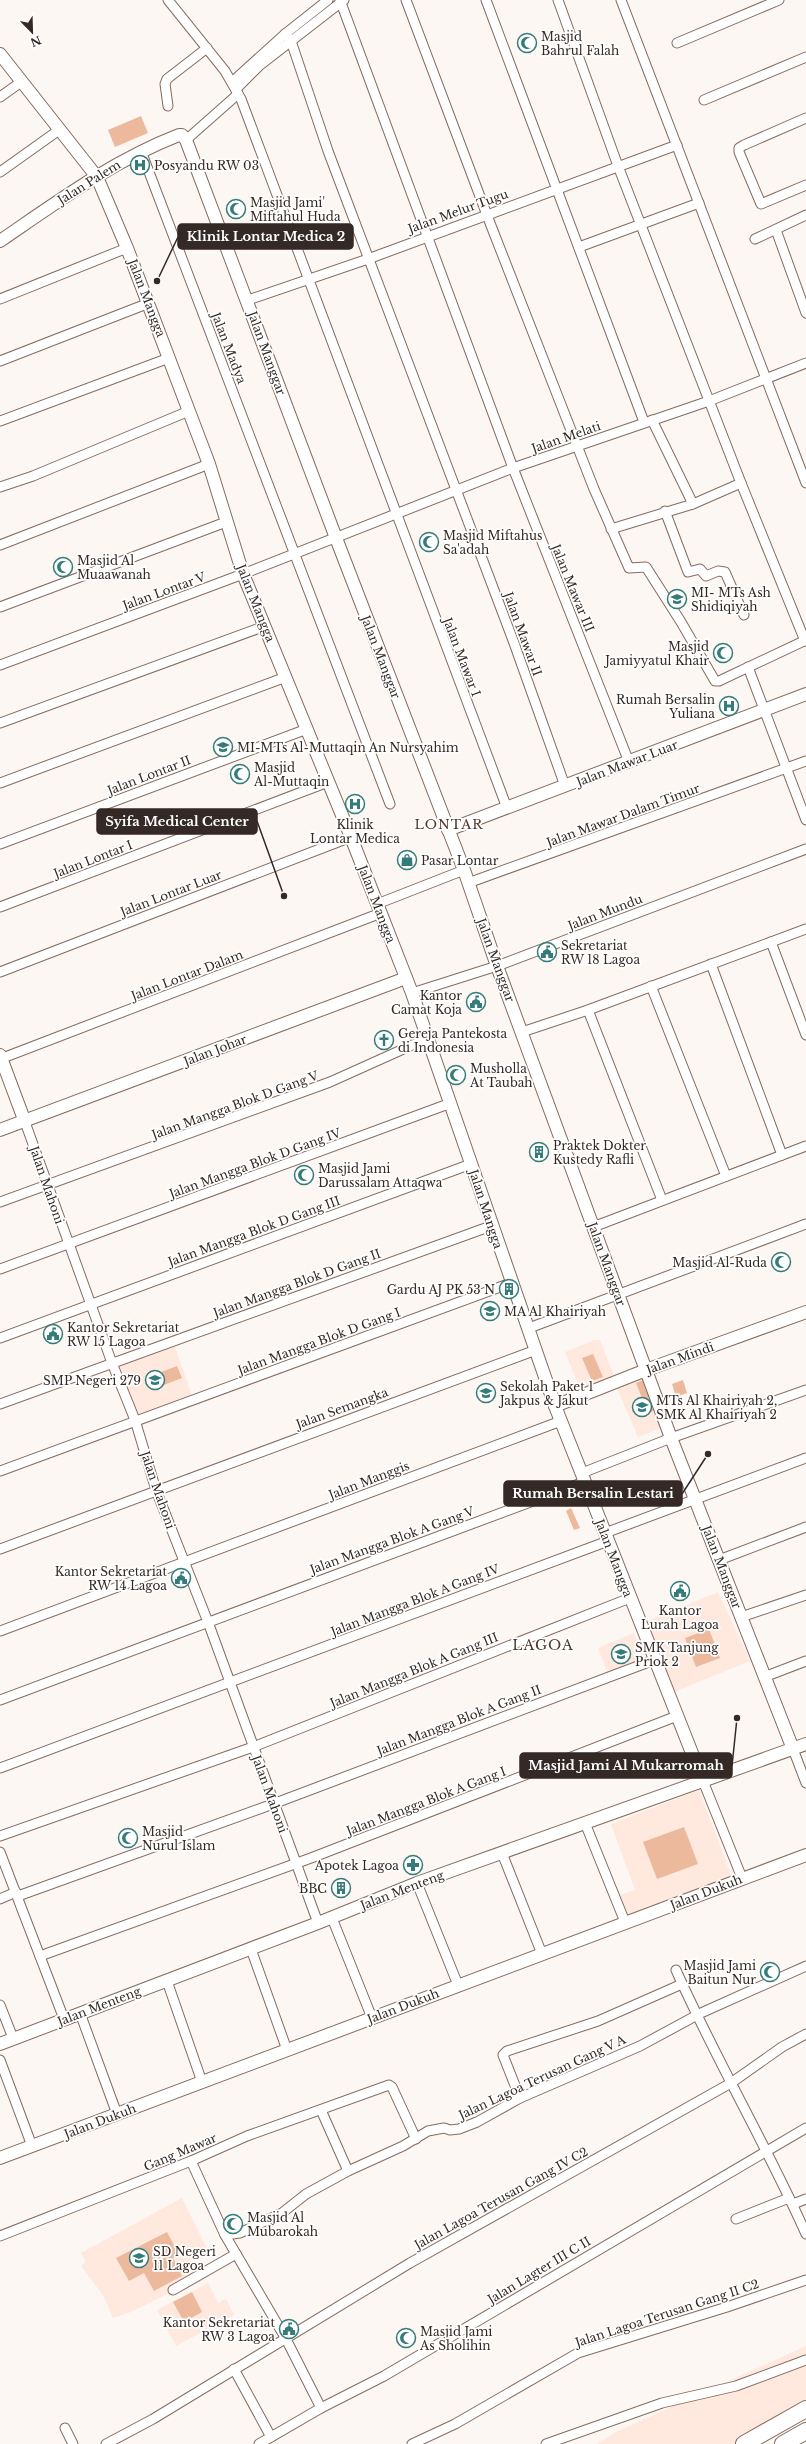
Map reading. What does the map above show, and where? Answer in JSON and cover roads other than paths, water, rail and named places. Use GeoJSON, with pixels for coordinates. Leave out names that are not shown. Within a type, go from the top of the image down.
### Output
{"type":"FeatureCollection","features":[{"type":"Feature","properties":{"kind":"highway"},"geometry":{"type":"LineString","coordinates":[[744,2444],[806,2409]]}},
{"type":"Feature","properties":{"kind":"highway"},"geometry":{"type":"LineString","coordinates":[[765,2444],[806,2422]]}},
{"type":"Feature","properties":{"kind":"highway"},"geometry":{"type":"LineString","coordinates":[[783,2444],[806,2431]]}},
{"type":"Feature","properties":{"kind":"street"},"geometry":{"type":"LineString","coordinates":[[185,138],[328,0]]}},
{"type":"Feature","properties":{"kind":"street"},"geometry":{"type":"LineString","coordinates":[[406,0],[487,213],[611,529],[629,568],[633,569],[645,566],[660,588],[715,681],[719,681],[806,640],[709,401],[618,166],[558,0]]}},
{"type":"Feature","properties":{"kind":"street"},"geometry":{"type":"LineString","coordinates":[[486,0],[556,188],[648,421],[693,504]]}},
{"type":"Feature","properties":{"kind":"street"},"geometry":{"type":"LineString","coordinates":[[621,0],[806,483]]}},
{"type":"Feature","properties":{"kind":"street"},"geometry":{"type":"LineString","coordinates":[[678,43],[779,0]]}},
{"type":"Feature","properties":{"kind":"street","name":"Jalan Mawar I"},"geometry":{"type":"LineString","coordinates":[[172,1],[235,89],[507,808]]}},
{"type":"Feature","properties":{"kind":"street"},"geometry":{"type":"LineString","coordinates":[[288,38],[342,1]]}},
{"type":"Feature","properties":{"kind":"street","name":"Jalan Mawar III"},"geometry":{"type":"LineString","coordinates":[[342,1],[426,235],[513,468],[629,762]]}},
{"type":"Feature","properties":{"kind":"street","name":"Jalan Mawar II"},"geometry":{"type":"LineString","coordinates":[[288,38],[368,259],[565,786]]}},
{"type":"Feature","properties":{"kind":"street"},"geometry":{"type":"LineString","coordinates":[[168,106],[165,84],[166,80],[207,48]]}},
{"type":"Feature","properties":{"kind":"street","name":"Jalan Mangga"},"geometry":{"type":"LineString","coordinates":[[0,54],[97,176],[128,248],[209,464],[243,574],[351,837],[412,994],[451,1103],[491,1226],[529,1328],[555,1406],[703,1781]]}},
{"type":"Feature","properties":{"kind":"street"},"geometry":{"type":"LineString","coordinates":[[704,100],[806,57]]}},
{"type":"Feature","properties":{"kind":"street"},"geometry":{"type":"LineString","coordinates":[[0,97],[21,82]]}},
{"type":"Feature","properties":{"kind":"street"},"geometry":{"type":"LineString","coordinates":[[806,118],[739,148],[739,152],[761,204],[806,185]]}},
{"type":"Feature","properties":{"kind":"street"},"geometry":{"type":"LineString","coordinates":[[0,172],[59,130]]}},
{"type":"Feature","properties":{"kind":"street","name":"Jalan Palem"},"geometry":{"type":"LineString","coordinates":[[0,241],[97,176],[141,151],[179,135],[185,138]]}},
{"type":"Feature","properties":{"kind":"street","name":"Jalan Manggar"},"geometry":{"type":"LineString","coordinates":[[185,138],[248,300],[336,538],[464,870],[497,966],[671,1438],[806,1783]]}},
{"type":"Feature","properties":{"kind":"street","name":"Jalan Melur Tugu"},"geometry":{"type":"LineString","coordinates":[[248,300],[306,278],[368,259],[426,235],[677,145]]}},
{"type":"Feature","properties":{"kind":"street","name":"Jalan Madya"},"geometry":{"type":"LineString","coordinates":[[141,151],[390,804]]}},
{"type":"Feature","properties":{"kind":"street"},"geometry":{"type":"LineString","coordinates":[[579,247],[699,203]]}},
{"type":"Feature","properties":{"kind":"street"},"geometry":{"type":"LineString","coordinates":[[755,239],[806,215]]}},
{"type":"Feature","properties":{"kind":"street"},"geometry":{"type":"LineString","coordinates":[[776,230],[806,313]]}},
{"type":"Feature","properties":{"kind":"street"},"geometry":{"type":"LineString","coordinates":[[0,299],[128,248]]}},
{"type":"Feature","properties":{"kind":"street"},"geometry":{"type":"LineString","coordinates":[[0,361],[149,303]]}},
{"type":"Feature","properties":{"kind":"street"},"geometry":{"type":"LineString","coordinates":[[0,421],[169,358]]}},
{"type":"Feature","properties":{"kind":"street","name":"Jalan Melati"},"geometry":{"type":"LineString","coordinates":[[336,538],[513,468],[709,401],[806,363]]}},
{"type":"Feature","properties":{"kind":"street"},"geometry":{"type":"LineString","coordinates":[[0,486],[33,476],[189,411]]}},
{"type":"Feature","properties":{"kind":"street"},"geometry":{"type":"LineString","coordinates":[[0,545],[209,464]]}},
{"type":"Feature","properties":{"kind":"street"},"geometry":{"type":"LineString","coordinates":[[611,529],[665,511],[693,504],[741,483]]}},
{"type":"Feature","properties":{"kind":"street"},"geometry":{"type":"LineString","coordinates":[[665,511],[688,572],[700,569],[706,576],[718,571],[725,572],[744,615]]}},
{"type":"Feature","properties":{"kind":"street"},"geometry":{"type":"LineString","coordinates":[[0,607],[226,522]]}},
{"type":"Feature","properties":{"kind":"street","name":"Jalan Lontar V"},"geometry":{"type":"LineString","coordinates":[[0,665],[336,538]]}},
{"type":"Feature","properties":{"kind":"street"},"geometry":{"type":"LineString","coordinates":[[0,724],[265,626]]}},
{"type":"Feature","properties":{"kind":"street"},"geometry":{"type":"LineString","coordinates":[[748,667],[806,820]]}},
{"type":"Feature","properties":{"kind":"street"},"geometry":{"type":"LineString","coordinates":[[0,783],[286,677]]}},
{"type":"Feature","properties":{"kind":"street","name":"Jalan Mawar Luar"},"geometry":{"type":"LineString","coordinates":[[448,830],[806,694]]}},
{"type":"Feature","properties":{"kind":"street","name":"Jalan Lontar II"},"geometry":{"type":"LineString","coordinates":[[0,844],[307,728]]}},
{"type":"Feature","properties":{"kind":"street","name":"Jalan Mawar Dalam Timur"},"geometry":{"type":"LineString","coordinates":[[468,883],[806,761]]}},
{"type":"Feature","properties":{"kind":"street","name":"Jalan Lontar I"},"geometry":{"type":"LineString","coordinates":[[0,907],[328,782]]}},
{"type":"Feature","properties":{"kind":"street","name":"Jalan Lontar Luar"},"geometry":{"type":"LineString","coordinates":[[0,972],[351,837]]}},
{"type":"Feature","properties":{"kind":"street","name":"Jalan Mundu"},"geometry":{"type":"LineString","coordinates":[[412,994],[497,966],[806,849]]}},
{"type":"Feature","properties":{"kind":"street","name":"Jalan Lontar Dalam"},"geometry":{"type":"LineString","coordinates":[[0,1058],[379,908],[464,870]]}},
{"type":"Feature","properties":{"kind":"street"},"geometry":{"type":"LineString","coordinates":[[522,1032],[588,1010],[806,929]]}},
{"type":"Feature","properties":{"kind":"street"},"geometry":{"type":"LineString","coordinates":[[771,942],[806,1035]]}},
{"type":"Feature","properties":{"kind":"street"},"geometry":{"type":"LineString","coordinates":[[711,964],[782,1155]]}},
{"type":"Feature","properties":{"kind":"street","name":"Jalan Johar"},"geometry":{"type":"LineString","coordinates":[[0,1130],[25,1122],[406,978]]}},
{"type":"Feature","properties":{"kind":"street"},"geometry":{"type":"LineString","coordinates":[[652,986],[726,1176]]}},
{"type":"Feature","properties":{"kind":"street"},"geometry":{"type":"LineString","coordinates":[[588,1010],[662,1200]]}},
{"type":"Feature","properties":{"kind":"street","name":"Jalan Mangga Blok D Gang V"},"geometry":{"type":"LineString","coordinates":[[0,1202],[46,1184],[61,1182],[330,1082],[428,1038]]}},
{"type":"Feature","properties":{"kind":"street","name":"Jalan Mahoni"},"geometry":{"type":"LineString","coordinates":[[0,1058],[25,1122],[46,1184],[112,1363],[136,1420],[156,1490],[208,1622],[273,1804],[318,1923]]}},
{"type":"Feature","properties":{"kind":"street","name":"Jalan Mangga Blok D Gang IV"},"geometry":{"type":"LineString","coordinates":[[0,1269],[451,1103]]}},
{"type":"Feature","properties":{"kind":"street"},"geometry":{"type":"LineString","coordinates":[[593,1227],[806,1146]]}},
{"type":"Feature","properties":{"kind":"street","name":"Jalan Mangga Blok D Gang III"},"geometry":{"type":"LineString","coordinates":[[0,1338],[471,1164]]}},
{"type":"Feature","properties":{"kind":"street"},"geometry":{"type":"LineString","coordinates":[[529,1328],[806,1224]]}},
{"type":"Feature","properties":{"kind":"street","name":"Jalan Mangga Blok D Gang II"},"geometry":{"type":"LineString","coordinates":[[0,1404],[491,1226]]}},
{"type":"Feature","properties":{"kind":"street","name":"Jalan Mangga Blok D Gang I"},"geometry":{"type":"LineString","coordinates":[[0,1471],[511,1283]]}},
{"type":"Feature","properties":{"kind":"street","name":"Jalan Mindi"},"geometry":{"type":"LineString","coordinates":[[555,1406],[646,1370],[806,1312]]}},
{"type":"Feature","properties":{"kind":"street","name":"Jalan Semangka"},"geometry":{"type":"LineString","coordinates":[[0,1549],[536,1350]]}},
{"type":"Feature","properties":{"kind":"street","name":"Jalan Mangga Blok A Gang V"},"geometry":{"type":"LineString","coordinates":[[0,1700],[208,1622],[583,1477],[671,1438],[806,1390]]}},
{"type":"Feature","properties":{"kind":"street","name":"Jalan Manggis"},"geometry":{"type":"LineString","coordinates":[[0,1631],[562,1421]]}},
{"type":"Feature","properties":{"kind":"street","name":"Jalan Mangga Blok A Gang IV"},"geometry":{"type":"LineString","coordinates":[[0,1768],[230,1682],[606,1537],[696,1499],[806,1458]]}},
{"type":"Feature","properties":{"kind":"street"},"geometry":{"type":"LineString","coordinates":[[719,1560],[806,1527]]}},
{"type":"Feature","properties":{"kind":"street"},"geometry":{"type":"LineString","coordinates":[[741,1617],[806,1595]]}},
{"type":"Feature","properties":{"kind":"street","name":"Jalan Mangga Blok A Gang III"},"geometry":{"type":"LineString","coordinates":[[0,1836],[253,1747],[630,1598]]}},
{"type":"Feature","properties":{"kind":"street","name":"Jalan Mangga Blok A Gang II"},"geometry":{"type":"LineString","coordinates":[[0,1899],[273,1804],[654,1660]]}},
{"type":"Feature","properties":{"kind":"street"},"geometry":{"type":"LineString","coordinates":[[764,1677],[806,1662]]}},
{"type":"Feature","properties":{"kind":"street","name":"Jalan Mangga Blok A Gang I"},"geometry":{"type":"LineString","coordinates":[[40,1956],[295,1864],[677,1716]]}},
{"type":"Feature","properties":{"kind":"street","name":"Jalan Menteng"},"geometry":{"type":"LineString","coordinates":[[0,2044],[332,1918],[417,1883],[806,1744]]}},
{"type":"Feature","properties":{"kind":"street"},"geometry":{"type":"LineString","coordinates":[[703,1781],[742,1878]]}},
{"type":"Feature","properties":{"kind":"street"},"geometry":{"type":"LineString","coordinates":[[585,1823],[625,1922]]}},
{"type":"Feature","properties":{"kind":"street"},"geometry":{"type":"LineString","coordinates":[[0,1852],[64,2020]]}},
{"type":"Feature","properties":{"kind":"street"},"geometry":{"type":"LineString","coordinates":[[502,1853],[542,1954]]}},
{"type":"Feature","properties":{"kind":"street","name":"Jalan Dukuh"},"geometry":{"type":"LineString","coordinates":[[0,2158],[742,1878],[806,1856]]}},
{"type":"Feature","properties":{"kind":"street"},"geometry":{"type":"LineString","coordinates":[[417,1883],[458,1985]]}},
{"type":"Feature","properties":{"kind":"street"},"geometry":{"type":"LineString","coordinates":[[332,1918],[372,2018]]}},
{"type":"Feature","properties":{"kind":"street"},"geometry":{"type":"LineString","coordinates":[[251,1949],[287,2050]]}},
{"type":"Feature","properties":{"kind":"street","name":"Jalan Lagoa Terusan Gang V A"},"geometry":{"type":"LineString","coordinates":[[225,2235],[240,2233],[282,2213],[306,2194],[348,2170],[416,2140],[434,2128],[459,2129],[520,2098],[640,2046],[697,2016],[806,1966]]}},
{"type":"Feature","properties":{"kind":"street"},"geometry":{"type":"LineString","coordinates":[[676,1970],[697,2016],[767,2150],[806,2234]]}},
{"type":"Feature","properties":{"kind":"street"},"geometry":{"type":"LineString","coordinates":[[167,1981],[202,2082]]}},
{"type":"Feature","properties":{"kind":"street"},"geometry":{"type":"LineString","coordinates":[[520,2098],[503,2055],[506,2052],[581,2024],[598,2021],[682,1984]]}},
{"type":"Feature","properties":{"kind":"street"},"geometry":{"type":"LineString","coordinates":[[0,2005],[13,2038]]}},
{"type":"Feature","properties":{"kind":"street"},"geometry":{"type":"LineString","coordinates":[[80,2013],[117,2114]]}},
{"type":"Feature","properties":{"kind":"street","name":"Jalan Lagoa Terusan Gang IV C2"},"geometry":{"type":"LineString","coordinates":[[106,2444],[153,2419],[410,2263],[731,2083],[782,2048],[806,2034]]}},
{"type":"Feature","properties":{"kind":"street"},"geometry":{"type":"LineString","coordinates":[[0,2060],[32,2146]]}},
{"type":"Feature","properties":{"kind":"street","name":"Gang Mawar"},"geometry":{"type":"LineString","coordinates":[[0,2236],[191,2161],[247,2136],[370,2091],[390,2086],[416,2140]]}},
{"type":"Feature","properties":{"kind":"street"},"geometry":{"type":"LineString","coordinates":[[321,2110],[348,2170]]}},
{"type":"Feature","properties":{"kind":"street","name":"Jalan Lagter III C II"},"geometry":{"type":"LineString","coordinates":[[259,2444],[270,2440],[321,2408],[384,2376],[806,2128]]}},
{"type":"Feature","properties":{"kind":"street"},"geometry":{"type":"LineString","coordinates":[[191,2161],[225,2235],[286,2339],[321,2408]]}},
{"type":"Feature","properties":{"kind":"street"},"geometry":{"type":"LineString","coordinates":[[736,2219],[791,2201],[806,2199]]}},
{"type":"Feature","properties":{"kind":"street"},"geometry":{"type":"LineString","coordinates":[[173,2290],[236,2254]]}},
{"type":"Feature","properties":{"kind":"street","name":"Jalan Lagoa Terusan Gang II C2"},"geometry":{"type":"LineString","coordinates":[[412,2444],[455,2424],[578,2353],[727,2307],[806,2280]]}},
{"type":"Feature","properties":{"kind":"street"},"geometry":{"type":"LineString","coordinates":[[546,2444],[562,2442],[662,2403],[736,2386],[806,2360]]}},
{"type":"Feature","properties":{"kind":"street"},"geometry":{"type":"LineString","coordinates":[[234,2369],[270,2440]]}},
{"type":"Feature","properties":{"kind":"street"},"geometry":{"type":"LineString","coordinates":[[65,2428],[73,2444]]}},
{"type":"Feature","properties":{"kind":"place","name":"Masjid Bahrul Falah"},"geometry":{"type":"Point","coordinates":[527,43]}},
{"type":"Feature","properties":{"kind":"place","name":"Posyandu RW 03"},"geometry":{"type":"Point","coordinates":[140,165]}},
{"type":"Feature","properties":{"kind":"place","name":"Masjid Jami' Miftahul Huda"},"geometry":{"type":"Point","coordinates":[236,209]}},
{"type":"Feature","properties":{"kind":"place","name":"Klinik Lontar Medica 2"},"geometry":{"type":"Point","coordinates":[157,281]}},
{"type":"Feature","properties":{"kind":"place","name":"Masjid Miftahus Sa'adah"},"geometry":{"type":"Point","coordinates":[429,542]}},
{"type":"Feature","properties":{"kind":"place","name":"Masjid Al Muaawanah"},"geometry":{"type":"Point","coordinates":[63,567]}},
{"type":"Feature","properties":{"kind":"place","name":"MI- MTs Ash Shidiqiyah"},"geometry":{"type":"Point","coordinates":[677,599]}},
{"type":"Feature","properties":{"kind":"place","name":"Masjid Jamiyyatul Khair"},"geometry":{"type":"Point","coordinates":[723,653]}},
{"type":"Feature","properties":{"kind":"place","name":"Rumah Bersalin Yuliana"},"geometry":{"type":"Point","coordinates":[729,706]}},
{"type":"Feature","properties":{"kind":"place","name":"MI-MTs Al-Muttaqin An Nursyahim"},"geometry":{"type":"Point","coordinates":[223,747]}},
{"type":"Feature","properties":{"kind":"place","name":"Masjid Al-Muttaqin"},"geometry":{"type":"Point","coordinates":[240,774]}},
{"type":"Feature","properties":{"kind":"place","name":"Klinik Lontar Medica"},"geometry":{"type":"Point","coordinates":[355,804]}},
{"type":"Feature","properties":{"kind":"place","name":"Pasar Lontar"},"geometry":{"type":"Point","coordinates":[407,860]}},
{"type":"Feature","properties":{"kind":"place","name":"Syifa Medical Center"},"geometry":{"type":"Point","coordinates":[284,896]}},
{"type":"Feature","properties":{"kind":"place","name":"Sekretariat RW 18 Lagoa"},"geometry":{"type":"Point","coordinates":[547,952]}},
{"type":"Feature","properties":{"kind":"place","name":"Kantor Camat Koja"},"geometry":{"type":"Point","coordinates":[476,1002]}},
{"type":"Feature","properties":{"kind":"place","name":"Gereja Pantekosta di Indonesia"},"geometry":{"type":"Point","coordinates":[384,1040]}},
{"type":"Feature","properties":{"kind":"place","name":"Musholla At Taubah"},"geometry":{"type":"Point","coordinates":[456,1075]}},
{"type":"Feature","properties":{"kind":"place","name":"Praktek Dokter Kustedy Rafli"},"geometry":{"type":"Point","coordinates":[539,1152]}},
{"type":"Feature","properties":{"kind":"place","name":"Masjid Jami Darussalam Attaqwa"},"geometry":{"type":"Point","coordinates":[304,1175]}},
{"type":"Feature","properties":{"kind":"place","name":"Masjid Al-Ruda"},"geometry":{"type":"Point","coordinates":[781,1262]}},
{"type":"Feature","properties":{"kind":"place","name":"Gardu AJ PK 53 N"},"geometry":{"type":"Point","coordinates":[509,1289]}},
{"type":"Feature","properties":{"kind":"place","name":"MA Al Khairiyah"},"geometry":{"type":"Point","coordinates":[490,1311]}},
{"type":"Feature","properties":{"kind":"place","name":"Kantor Sekretariat RW 15 Lagoa"},"geometry":{"type":"Point","coordinates":[53,1334]}},
{"type":"Feature","properties":{"kind":"place","name":"SMP Negeri 279"},"geometry":{"type":"Point","coordinates":[155,1380]}},
{"type":"Feature","properties":{"kind":"place","name":"Sekolah Paket 1 Jakpus & Jakut"},"geometry":{"type":"Point","coordinates":[486,1393]}},
{"type":"Feature","properties":{"kind":"place","name":"MTs Al Khairiyah 2, SMK Al Khairiyah 2"},"geometry":{"type":"Point","coordinates":[642,1407]}},
{"type":"Feature","properties":{"kind":"place","name":"Rumah Bersalin Lestari"},"geometry":{"type":"Point","coordinates":[708,1454]}},
{"type":"Feature","properties":{"kind":"place","name":"Kantor Sekretariat RW 14 Lagoa"},"geometry":{"type":"Point","coordinates":[181,1578]}},
{"type":"Feature","properties":{"kind":"place","name":"Kantor Lurah Lagoa"},"geometry":{"type":"Point","coordinates":[680,1591]}},
{"type":"Feature","properties":{"kind":"place","name":"SMK Tanjung Priok 2"},"geometry":{"type":"Point","coordinates":[621,1654]}},
{"type":"Feature","properties":{"kind":"place","name":"Masjid Jami Al Mukarromah"},"geometry":{"type":"Point","coordinates":[737,1718]}},
{"type":"Feature","properties":{"kind":"place","name":"Masjid Nurul Islam"},"geometry":{"type":"Point","coordinates":[128,1838]}},
{"type":"Feature","properties":{"kind":"place","name":"Apotek Lagoa"},"geometry":{"type":"Point","coordinates":[413,1865]}},
{"type":"Feature","properties":{"kind":"place","name":"BBC"},"geometry":{"type":"Point","coordinates":[341,1888]}},
{"type":"Feature","properties":{"kind":"place","name":"Masjid Jami Baitun Nur"},"geometry":{"type":"Point","coordinates":[770,1972]}},
{"type":"Feature","properties":{"kind":"place","name":"Masjid Al Mubarokah"},"geometry":{"type":"Point","coordinates":[233,2224]}},
{"type":"Feature","properties":{"kind":"place","name":"SD Negeri 11 Lagoa"},"geometry":{"type":"Point","coordinates":[139,2258]}},
{"type":"Feature","properties":{"kind":"place","name":"Kantor Sekretariat RW 3 Lagoa"},"geometry":{"type":"Point","coordinates":[289,2329]}},
{"type":"Feature","properties":{"kind":"place","name":"Masjid Jami As Sholihin"},"geometry":{"type":"Point","coordinates":[406,2338]}},
{"type":"Feature","properties":{"kind":"district","name":"LONTAR"},"geometry":{"type":"Point","coordinates":[449,824]}},
{"type":"Feature","properties":{"kind":"district","name":"LAGOA"},"geometry":{"type":"Point","coordinates":[543,1645]}}]}
